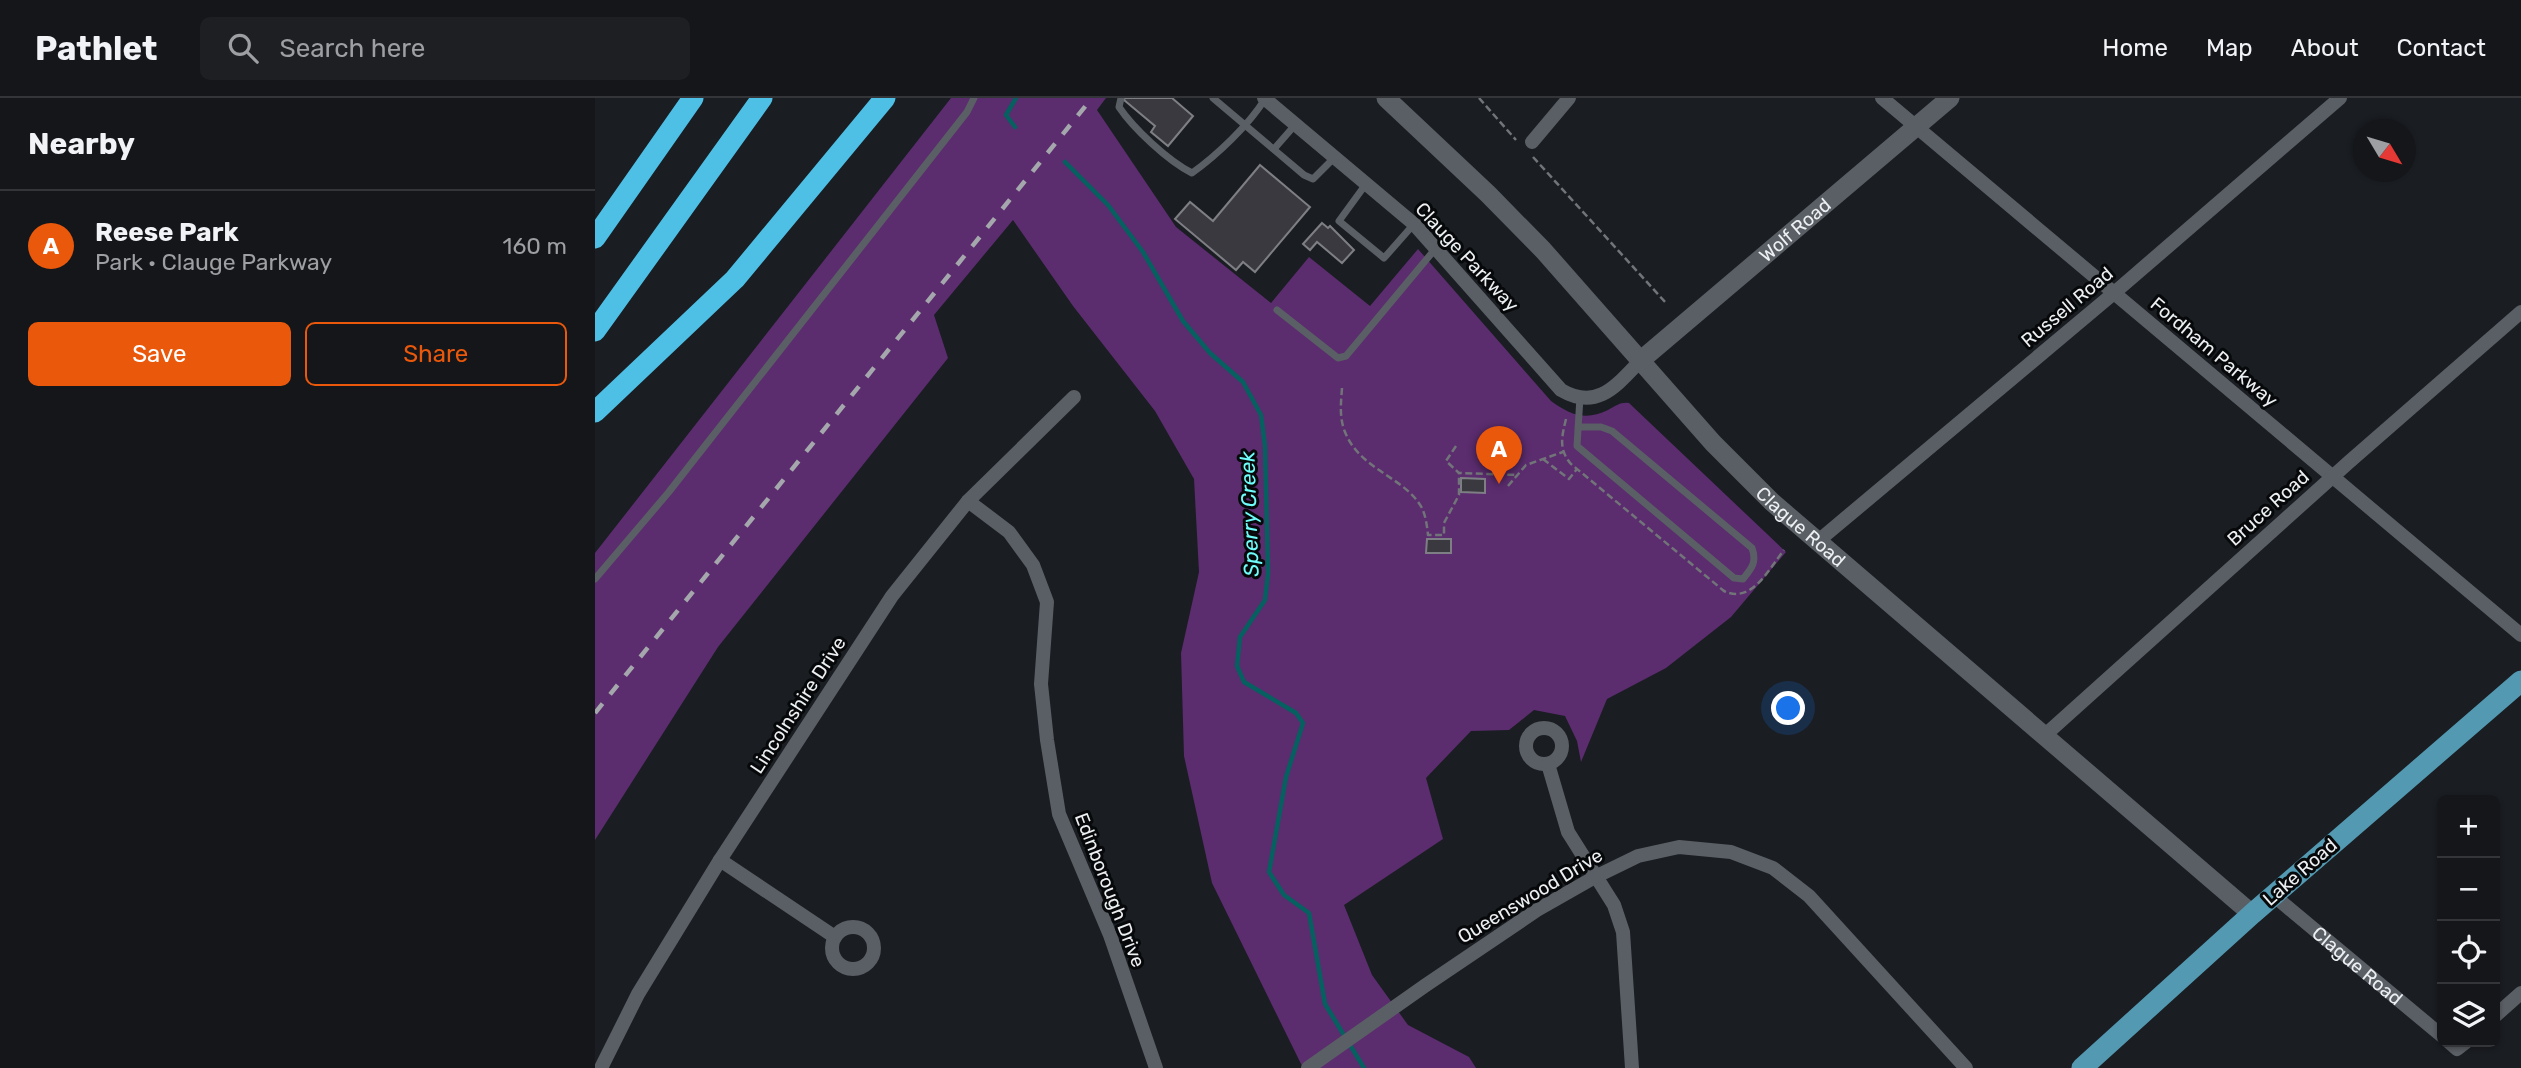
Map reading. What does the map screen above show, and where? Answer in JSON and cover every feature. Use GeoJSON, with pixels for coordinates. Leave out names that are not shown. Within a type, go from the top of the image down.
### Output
{"type":"FeatureCollection","features":[{"type":"Feature","properties":{"kind":"highway"},"geometry":{"type":"LineString","coordinates":[[595,238],[693,98]]}},
{"type":"Feature","properties":{"kind":"highway"},"geometry":{"type":"LineString","coordinates":[[595,331],[762,98]]}},
{"type":"Feature","properties":{"kind":"highway"},"geometry":{"type":"LineString","coordinates":[[595,412],[735,279],[885,98]]}},
{"type":"Feature","properties":{"kind":"main road","name":"Clague Road"},"geometry":{"type":"LineString","coordinates":[[1386,98],[1543,250],[1713,443],[1772,502],[2252,914]]}},
{"type":"Feature","properties":{"kind":"main road","name":"Wolf Road"},"geometry":{"type":"LineString","coordinates":[[1640,361],[1949,98]]}},
{"type":"Feature","properties":{"kind":"main road","name":"Lake Road"},"geometry":{"type":"LineString","coordinates":[[2082,1068],[2273,895],[2521,681]]}},
{"type":"Feature","properties":{"kind":"street"},"geometry":{"type":"LineString","coordinates":[[1525,144],[1569,98]]}},
{"type":"Feature","properties":{"kind":"street","name":"Fordham Parkway"},"geometry":{"type":"LineString","coordinates":[[1882,98],[2521,635]]}},
{"type":"Feature","properties":{"kind":"street","name":"Russell Road"},"geometry":{"type":"LineString","coordinates":[[1818,542],[2114,293],[2340,98]]}},
{"type":"Feature","properties":{"kind":"street","name":"Clauge Parkway"},"geometry":{"type":"LineString","coordinates":[[1264,99],[1414,224],[1560,390],[1580,397]]}},
{"type":"Feature","properties":{"kind":"street","name":"Bruce Road"},"geometry":{"type":"LineString","coordinates":[[2044,736],[2332,477],[2521,312]]}},
{"type":"Feature","properties":{"kind":"street"},"geometry":{"type":"LineString","coordinates":[[1580,397],[1604,395],[1640,361]]}},
{"type":"Feature","properties":{"kind":"street","name":"Lincolnshire Drive"},"geometry":{"type":"LineString","coordinates":[[601,1068],[638,994],[720,860],[892,596],[968,500],[1074,397]]}},
{"type":"Feature","properties":{"kind":"street","name":"Edinborough Drive"},"geometry":{"type":"LineString","coordinates":[[968,500],[1009,532],[1033,565],[1048,602],[1041,684],[1059,814],[1110,935],[1156,1068]]}},
{"type":"Feature","properties":{"kind":"street"},"geometry":{"type":"LineString","coordinates":[[1548,764],[1569,832],[1614,905],[1623,932],[1632,1068]]}},
{"type":"Feature","properties":{"kind":"street","name":"Queenswood Drive"},"geometry":{"type":"LineString","coordinates":[[1308,1068],[1537,910],[1638,856],[1679,847],[1731,852],[1773,867],[1809,896],[1966,1068]]}},
{"type":"Feature","properties":{"kind":"street"},"geometry":{"type":"LineString","coordinates":[[720,860],[835,937]]}},
{"type":"Feature","properties":{"kind":"street","name":"Clague Road"},"geometry":{"type":"LineString","coordinates":[[2273,895],[2437,1032]]}},
{"type":"Feature","properties":{"kind":"street"},"geometry":{"type":"LineString","coordinates":[[2500,1012],[2521,993]]}},
{"type":"Feature","properties":{"kind":"lane"},"geometry":{"type":"LineString","coordinates":[[595,579],[668,492],[813,309],[967,112],[974,98]]}},
{"type":"Feature","properties":{"kind":"lane"},"geometry":{"type":"LineString","coordinates":[[1121,98],[1119,107],[1125,116],[1167,156],[1192,173],[1258,111],[1264,99]]}},
{"type":"Feature","properties":{"kind":"lane"},"geometry":{"type":"LineString","coordinates":[[1213,98],[1304,175],[1313,179],[1335,157]]}},
{"type":"Feature","properties":{"kind":"lane"},"geometry":{"type":"LineString","coordinates":[[1273,149],[1295,125]]}},
{"type":"Feature","properties":{"kind":"lane"},"geometry":{"type":"LineString","coordinates":[[1366,184],[1339,220],[1384,258],[1414,224]]}},
{"type":"Feature","properties":{"kind":"lane"},"geometry":{"type":"LineString","coordinates":[[1277,310],[1338,358],[1346,356],[1436,248]]}},
{"type":"Feature","properties":{"kind":"lane"},"geometry":{"type":"LineString","coordinates":[[1578,427],[1601,427],[1612,431],[1752,548],[1755,556],[1753,567],[1743,579],[1734,578],[1577,446],[1578,427],[1580,397]]}},
{"type":"Feature","properties":{"kind":"path"},"geometry":{"type":"LineString","coordinates":[[1479,98],[1525,144],[1666,303]]}},
{"type":"Feature","properties":{"kind":"path"},"geometry":{"type":"LineString","coordinates":[[1342,388],[1340,414],[1353,446],[1363,458],[1421,506],[1428,535],[1444,535],[1444,523],[1459,495],[1459,473]]}},
{"type":"Feature","properties":{"kind":"path"},"geometry":{"type":"LineString","coordinates":[[1456,446],[1446,461],[1459,473],[1518,475]]}},
{"type":"Feature","properties":{"kind":"path"},"geometry":{"type":"LineString","coordinates":[[1508,486],[1526,465],[1563,452]]}},
{"type":"Feature","properties":{"kind":"path"},"geometry":{"type":"LineString","coordinates":[[1543,459],[1569,480],[1577,470]]}},
{"type":"Feature","properties":{"kind":"shaded area"},"geometry":{"type":"Polygon","coordinates":[[[951,98],[1106,98],[1097,110],[1176,227],[1271,303],[1309,257],[1370,306],[1418,249],[1551,401],[1565,410],[1585,416],[1629,403],[1786,552],[1731,617],[1666,668],[1607,699],[1581,762],[1577,741],[1565,716],[1534,710],[1509,730],[1471,731],[1426,778],[1443,839],[1344,905],[1372,975],[1408,1025],[1469,1057],[1476,1068],[1303,1068],[1212,883],[1184,756],[1181,653],[1199,572],[1194,479],[1155,411],[1073,306],[1013,220],[934,315],[948,358],[718,647],[595,840],[595,553],[951,98]]]}},
{"type":"Feature","properties":{"kind":"building"},"geometry":{"type":"Polygon","coordinates":[[[1172,98],[1193,116],[1168,146],[1151,132],[1155,126],[1124,100],[1172,98]]]}},
{"type":"Feature","properties":{"kind":"building"},"geometry":{"type":"Polygon","coordinates":[[[1260,165],[1310,207],[1255,272],[1243,262],[1236,270],[1175,219],[1190,202],[1213,221],[1260,165]]]}},
{"type":"Feature","properties":{"kind":"building"},"geometry":{"type":"Polygon","coordinates":[[[1322,223],[1328,228],[1330,226],[1354,250],[1342,263],[1317,242],[1310,250],[1303,244],[1322,223]]]}},
{"type":"Feature","properties":{"kind":"building"},"geometry":{"type":"Polygon","coordinates":[[[1461,478],[1485,479],[1485,493],[1461,492],[1461,478]]]}},
{"type":"Feature","properties":{"kind":"building"},"geometry":{"type":"Polygon","coordinates":[[[1427,539],[1451,539],[1451,553],[1426,553],[1427,539]]]}},
{"type":"Feature","properties":{"kind":"waterway"},"geometry":{"type":"LineString","coordinates":[[1015,127],[1006,115],[1016,98]]}},
{"type":"Feature","properties":{"kind":"waterway","name":"Sperry Creek"},"geometry":{"type":"LineString","coordinates":[[1065,162],[1108,205],[1143,252],[1183,321],[1210,353],[1243,382],[1261,415],[1265,446],[1268,573],[1265,600],[1240,637],[1237,666],[1244,682],[1296,713],[1303,723],[1286,777],[1269,872],[1284,895],[1309,913],[1325,1004],[1364,1068]]}},
{"type":"Feature","properties":{"kind":"railway"},"geometry":{"type":"LineString","coordinates":[[595,713],[1092,98]]}},
{"type":"Feature","properties":{"kind":"place","name":"Reese Park"},"geometry":{"type":"Point","coordinates":[1499,484]}}]}
